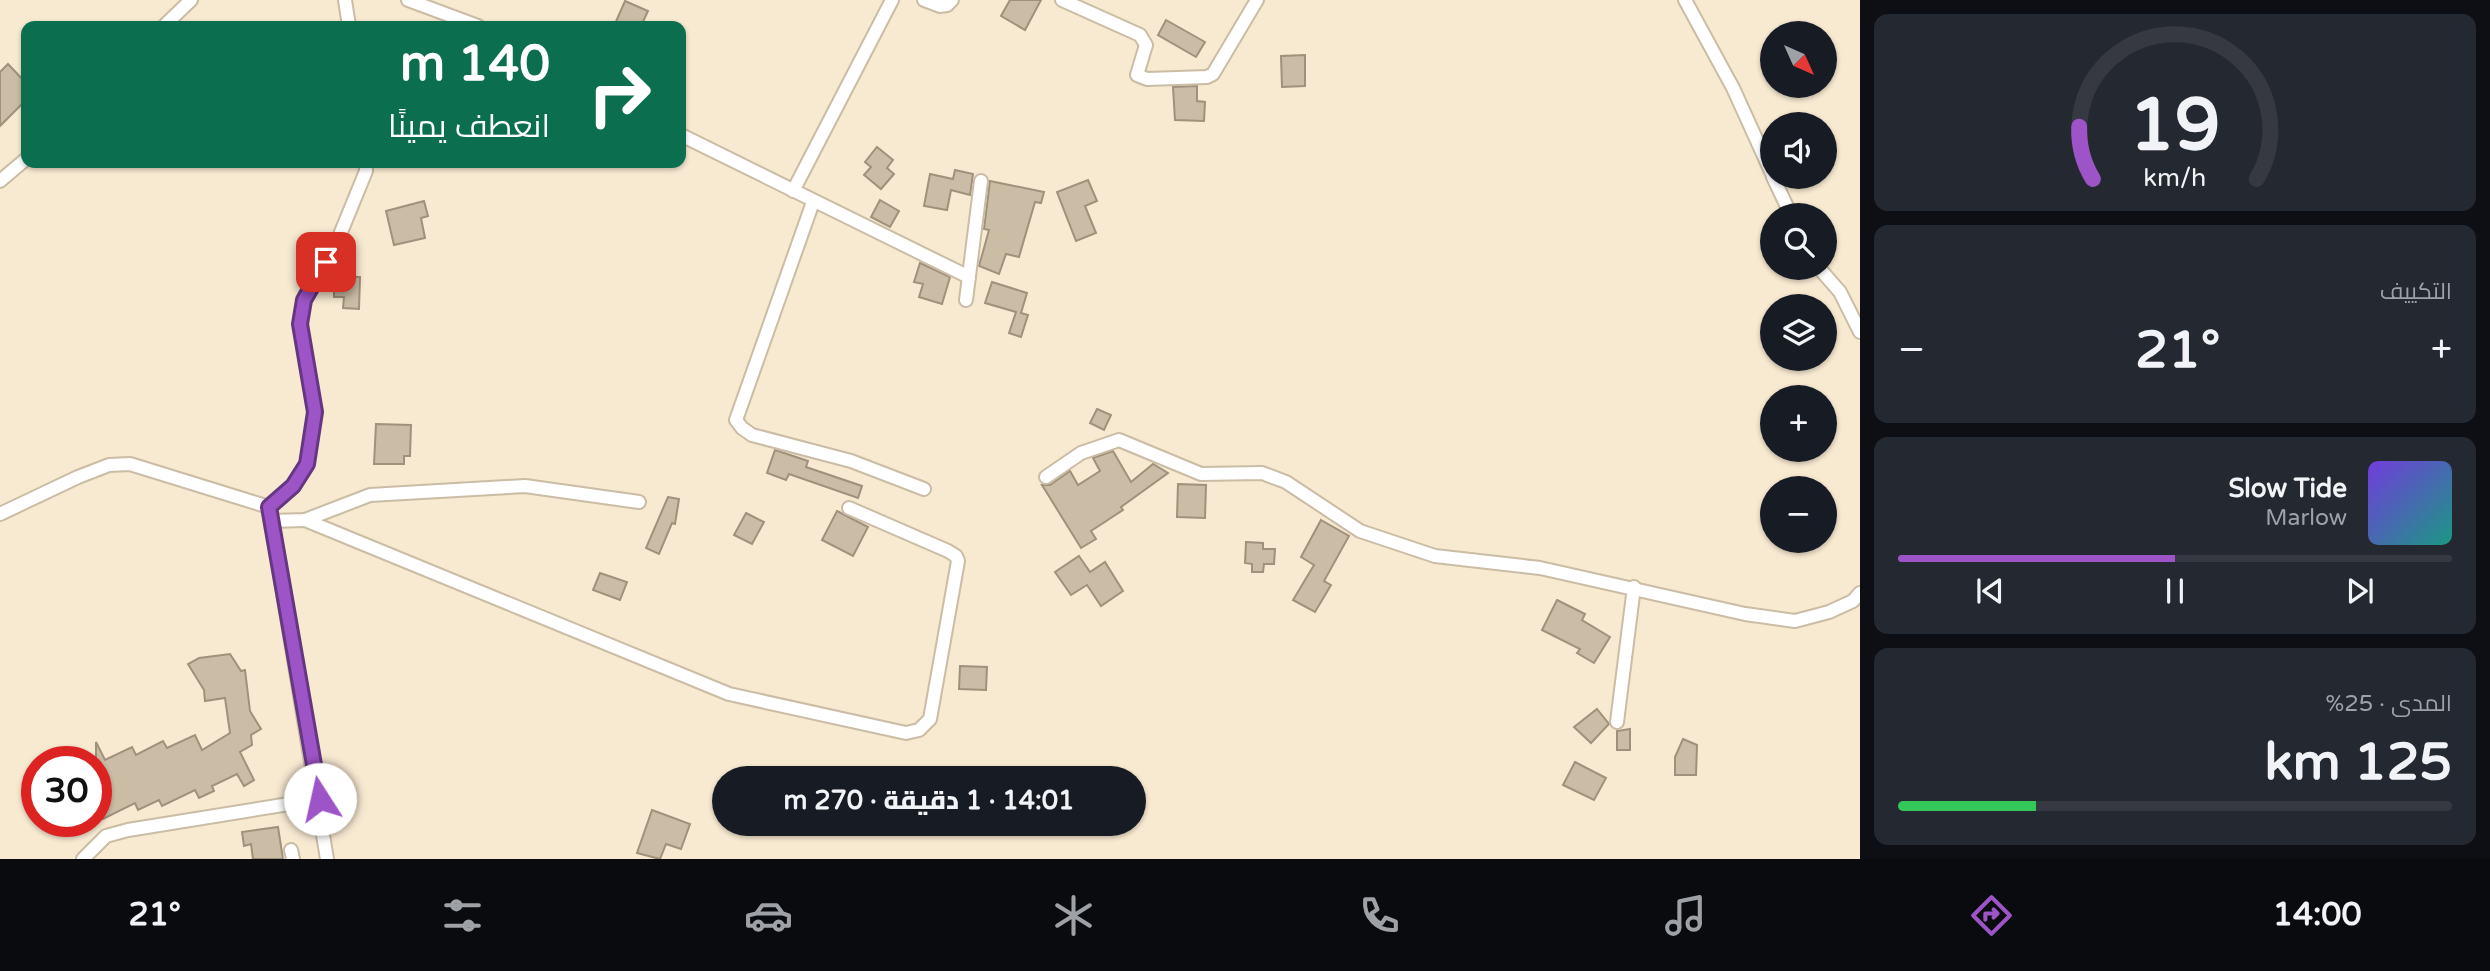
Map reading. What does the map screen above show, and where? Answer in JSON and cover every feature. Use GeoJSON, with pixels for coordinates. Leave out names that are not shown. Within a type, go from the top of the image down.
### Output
{"type":"FeatureCollection","features":[{"type":"Feature","properties":{"kind":"street"},"geometry":{"type":"LineString","coordinates":[[169,21],[191,0]]}},
{"type":"Feature","properties":{"kind":"street"},"geometry":{"type":"LineString","coordinates":[[345,0],[348,21]]}},
{"type":"Feature","properties":{"kind":"street"},"geometry":{"type":"LineString","coordinates":[[408,0],[465,21]]}},
{"type":"Feature","properties":{"kind":"street"},"geometry":{"type":"LineString","coordinates":[[793,191],[891,0]]}},
{"type":"Feature","properties":{"kind":"street"},"geometry":{"type":"LineString","coordinates":[[924,0],[940,6],[947,5],[952,0]]}},
{"type":"Feature","properties":{"kind":"street"},"geometry":{"type":"LineString","coordinates":[[1062,0],[1140,35],[1146,45],[1136,75],[1147,79],[1207,77],[1213,74],[1256,0]]}},
{"type":"Feature","properties":{"kind":"street"},"geometry":{"type":"LineString","coordinates":[[1685,0],[1733,88],[1760,147]]}},
{"type":"Feature","properties":{"kind":"street"},"geometry":{"type":"LineString","coordinates":[[686,138],[969,277]]}},
{"type":"Feature","properties":{"kind":"street"},"geometry":{"type":"LineString","coordinates":[[0,181],[21,163]]}},
{"type":"Feature","properties":{"kind":"street"},"geometry":{"type":"LineString","coordinates":[[269,507],[293,486],[307,464],[315,412],[300,324],[304,300],[337,243],[366,168]]}},
{"type":"Feature","properties":{"kind":"street"},"geometry":{"type":"LineString","coordinates":[[966,300],[981,181]]}},
{"type":"Feature","properties":{"kind":"street"},"geometry":{"type":"LineString","coordinates":[[813,202],[736,420],[752,435],[851,461],[924,489]]}},
{"type":"Feature","properties":{"kind":"street"},"geometry":{"type":"LineString","coordinates":[[1830,280],[1840,292],[1860,332]]}},
{"type":"Feature","properties":{"kind":"street"},"geometry":{"type":"LineString","coordinates":[[1046,477],[1081,453],[1119,440],[1200,474],[1262,472],[1286,482],[1360,531],[1435,556],[1540,568],[1745,614],[1795,621],[1829,612],[1853,601],[1860,593]]}},
{"type":"Feature","properties":{"kind":"street"},"geometry":{"type":"LineString","coordinates":[[0,514],[108,465],[130,464],[269,507]]}},
{"type":"Feature","properties":{"kind":"street"},"geometry":{"type":"LineString","coordinates":[[271,521],[305,520],[370,495],[486,488],[525,486],[639,502]]}},
{"type":"Feature","properties":{"kind":"street"},"geometry":{"type":"LineString","coordinates":[[269,507],[320,799],[327,859]]}},
{"type":"Feature","properties":{"kind":"street"},"geometry":{"type":"LineString","coordinates":[[305,520],[729,694],[906,733],[919,730],[930,719],[958,561],[956,556],[948,551],[849,508]]}},
{"type":"Feature","properties":{"kind":"street"},"geometry":{"type":"LineString","coordinates":[[1617,722],[1634,587]]}},
{"type":"Feature","properties":{"kind":"street"},"geometry":{"type":"LineString","coordinates":[[83,859],[106,836],[128,830],[320,799]]}},
{"type":"Feature","properties":{"kind":"building"},"geometry":{"type":"Polygon","coordinates":[[[1010,0],[1041,0],[1025,30],[1001,16],[1010,0]]]}},
{"type":"Feature","properties":{"kind":"building"},"geometry":{"type":"Polygon","coordinates":[[[625,1],[648,11],[643,21],[616,21],[625,1]]]}},
{"type":"Feature","properties":{"kind":"building"},"geometry":{"type":"Polygon","coordinates":[[[1166,20],[1205,42],[1196,57],[1158,35],[1166,20]]]}},
{"type":"Feature","properties":{"kind":"building"},"geometry":{"type":"Polygon","coordinates":[[[1305,55],[1305,86],[1282,87],[1281,56],[1305,55]]]}},
{"type":"Feature","properties":{"kind":"building"},"geometry":{"type":"Polygon","coordinates":[[[8,64],[21,78],[21,105],[0,126],[0,72],[8,64]]]}},
{"type":"Feature","properties":{"kind":"building"},"geometry":{"type":"Polygon","coordinates":[[[1197,86],[1197,101],[1205,102],[1204,121],[1175,120],[1173,87],[1197,86]]]}},
{"type":"Feature","properties":{"kind":"building"},"geometry":{"type":"Polygon","coordinates":[[[877,147],[893,160],[887,168],[894,174],[881,189],[864,175],[871,167],[865,162],[877,147]]]}},
{"type":"Feature","properties":{"kind":"building"},"geometry":{"type":"Polygon","coordinates":[[[955,170],[973,174],[970,195],[951,190],[947,210],[924,206],[930,174],[953,179],[955,170]]]}},
{"type":"Feature","properties":{"kind":"building"},"geometry":{"type":"Polygon","coordinates":[[[1088,180],[1097,201],[1085,206],[1096,233],[1076,241],[1057,192],[1088,180]]]}},
{"type":"Feature","properties":{"kind":"building"},"geometry":{"type":"Polygon","coordinates":[[[990,181],[1044,192],[1041,203],[1035,202],[1019,257],[1006,254],[999,274],[979,266],[989,230],[984,229],[990,181]]]}},
{"type":"Feature","properties":{"kind":"building"},"geometry":{"type":"Polygon","coordinates":[[[880,200],[899,211],[890,227],[871,217],[880,200]]]}},
{"type":"Feature","properties":{"kind":"building"},"geometry":{"type":"Polygon","coordinates":[[[424,201],[428,216],[421,218],[425,238],[394,245],[386,211],[424,201]]]}},
{"type":"Feature","properties":{"kind":"building"},"geometry":{"type":"Polygon","coordinates":[[[920,263],[950,277],[942,304],[919,297],[923,284],[914,282],[920,263]]]}},
{"type":"Feature","properties":{"kind":"building"},"geometry":{"type":"Polygon","coordinates":[[[334,277],[360,277],[359,309],[343,308],[344,297],[334,297],[334,277]]]}},
{"type":"Feature","properties":{"kind":"building"},"geometry":{"type":"Polygon","coordinates":[[[992,282],[1027,293],[1021,313],[1028,315],[1021,337],[1009,333],[1016,312],[985,303],[992,282]]]}},
{"type":"Feature","properties":{"kind":"building"},"geometry":{"type":"Polygon","coordinates":[[[1097,409],[1111,415],[1104,430],[1090,423],[1097,409]]]}},
{"type":"Feature","properties":{"kind":"building"},"geometry":{"type":"Polygon","coordinates":[[[376,424],[411,425],[410,456],[404,456],[404,464],[374,464],[376,424]]]}},
{"type":"Feature","properties":{"kind":"building"},"geometry":{"type":"Polygon","coordinates":[[[775,450],[808,461],[806,467],[862,486],[858,498],[789,474],[786,480],[767,473],[775,450]]]}},
{"type":"Feature","properties":{"kind":"building"},"geometry":{"type":"Polygon","coordinates":[[[1113,451],[1131,482],[1153,464],[1168,473],[1121,507],[1123,510],[1091,531],[1096,539],[1081,548],[1042,485],[1050,485],[1070,471],[1078,485],[1100,471],[1093,458],[1113,451]]]}},
{"type":"Feature","properties":{"kind":"building"},"geometry":{"type":"Polygon","coordinates":[[[1178,484],[1206,485],[1205,518],[1177,517],[1178,484]]]}},
{"type":"Feature","properties":{"kind":"building"},"geometry":{"type":"Polygon","coordinates":[[[668,497],[679,499],[675,524],[672,523],[659,554],[646,548],[668,497]]]}},
{"type":"Feature","properties":{"kind":"building"},"geometry":{"type":"Polygon","coordinates":[[[837,511],[868,527],[853,556],[822,540],[837,511]]]}},
{"type":"Feature","properties":{"kind":"building"},"geometry":{"type":"Polygon","coordinates":[[[746,513],[764,522],[752,544],[734,535],[746,513]]]}},
{"type":"Feature","properties":{"kind":"building"},"geometry":{"type":"Polygon","coordinates":[[[1321,520],[1349,536],[1324,581],[1331,585],[1315,612],[1293,600],[1314,565],[1301,557],[1321,520]]]}},
{"type":"Feature","properties":{"kind":"building"},"geometry":{"type":"Polygon","coordinates":[[[1246,542],[1263,543],[1263,549],[1275,549],[1274,564],[1264,564],[1263,572],[1252,572],[1252,564],[1245,563],[1246,542]]]}},
{"type":"Feature","properties":{"kind":"building"},"geometry":{"type":"Polygon","coordinates":[[[1079,556],[1090,572],[1105,562],[1123,591],[1101,606],[1087,585],[1071,595],[1055,572],[1079,556]]]}},
{"type":"Feature","properties":{"kind":"building"},"geometry":{"type":"Polygon","coordinates":[[[600,573],[627,582],[620,600],[593,590],[600,573]]]}},
{"type":"Feature","properties":{"kind":"building"},"geometry":{"type":"Polygon","coordinates":[[[1557,600],[1585,614],[1582,620],[1610,637],[1594,663],[1577,653],[1580,649],[1542,630],[1557,600]]]}},
{"type":"Feature","properties":{"kind":"building"},"geometry":{"type":"Polygon","coordinates":[[[230,654],[241,671],[245,670],[250,711],[261,729],[251,735],[252,745],[240,752],[254,780],[244,786],[237,774],[212,786],[214,791],[199,798],[195,790],[162,806],[159,800],[138,810],[135,803],[112,814],[112,757],[132,747],[136,755],[163,741],[167,748],[195,735],[202,750],[230,733],[225,698],[205,701],[204,690],[188,664],[199,658],[230,654]]]}},
{"type":"Feature","properties":{"kind":"building"},"geometry":{"type":"Polygon","coordinates":[[[960,666],[987,667],[986,690],[959,689],[960,666]]]}},
{"type":"Feature","properties":{"kind":"building"},"geometry":{"type":"Polygon","coordinates":[[[1597,709],[1609,724],[1591,743],[1574,727],[1597,709]]]}},
{"type":"Feature","properties":{"kind":"building"},"geometry":{"type":"Polygon","coordinates":[[[1630,729],[1630,750],[1617,750],[1617,731],[1630,729]]]}},
{"type":"Feature","properties":{"kind":"building"},"geometry":{"type":"Polygon","coordinates":[[[1683,739],[1697,745],[1696,775],[1675,775],[1675,757],[1683,739]]]}},
{"type":"Feature","properties":{"kind":"building"},"geometry":{"type":"Polygon","coordinates":[[[1575,762],[1606,778],[1594,800],[1563,785],[1575,762]]]}},
{"type":"Feature","properties":{"kind":"building"},"geometry":{"type":"Polygon","coordinates":[[[652,810],[690,824],[681,849],[666,844],[660,859],[637,853],[652,810]]]}},
{"type":"Feature","properties":{"kind":"building"},"geometry":{"type":"Polygon","coordinates":[[[278,827],[283,859],[253,859],[251,844],[244,846],[242,832],[278,827]]]}},
{"type":"Feature","properties":{"kind":"route"},"geometry":{"type":"LineString","coordinates":[[320,799],[269,507],[293,486],[307,464],[315,412],[300,324],[304,300],[326,262]]}}]}
